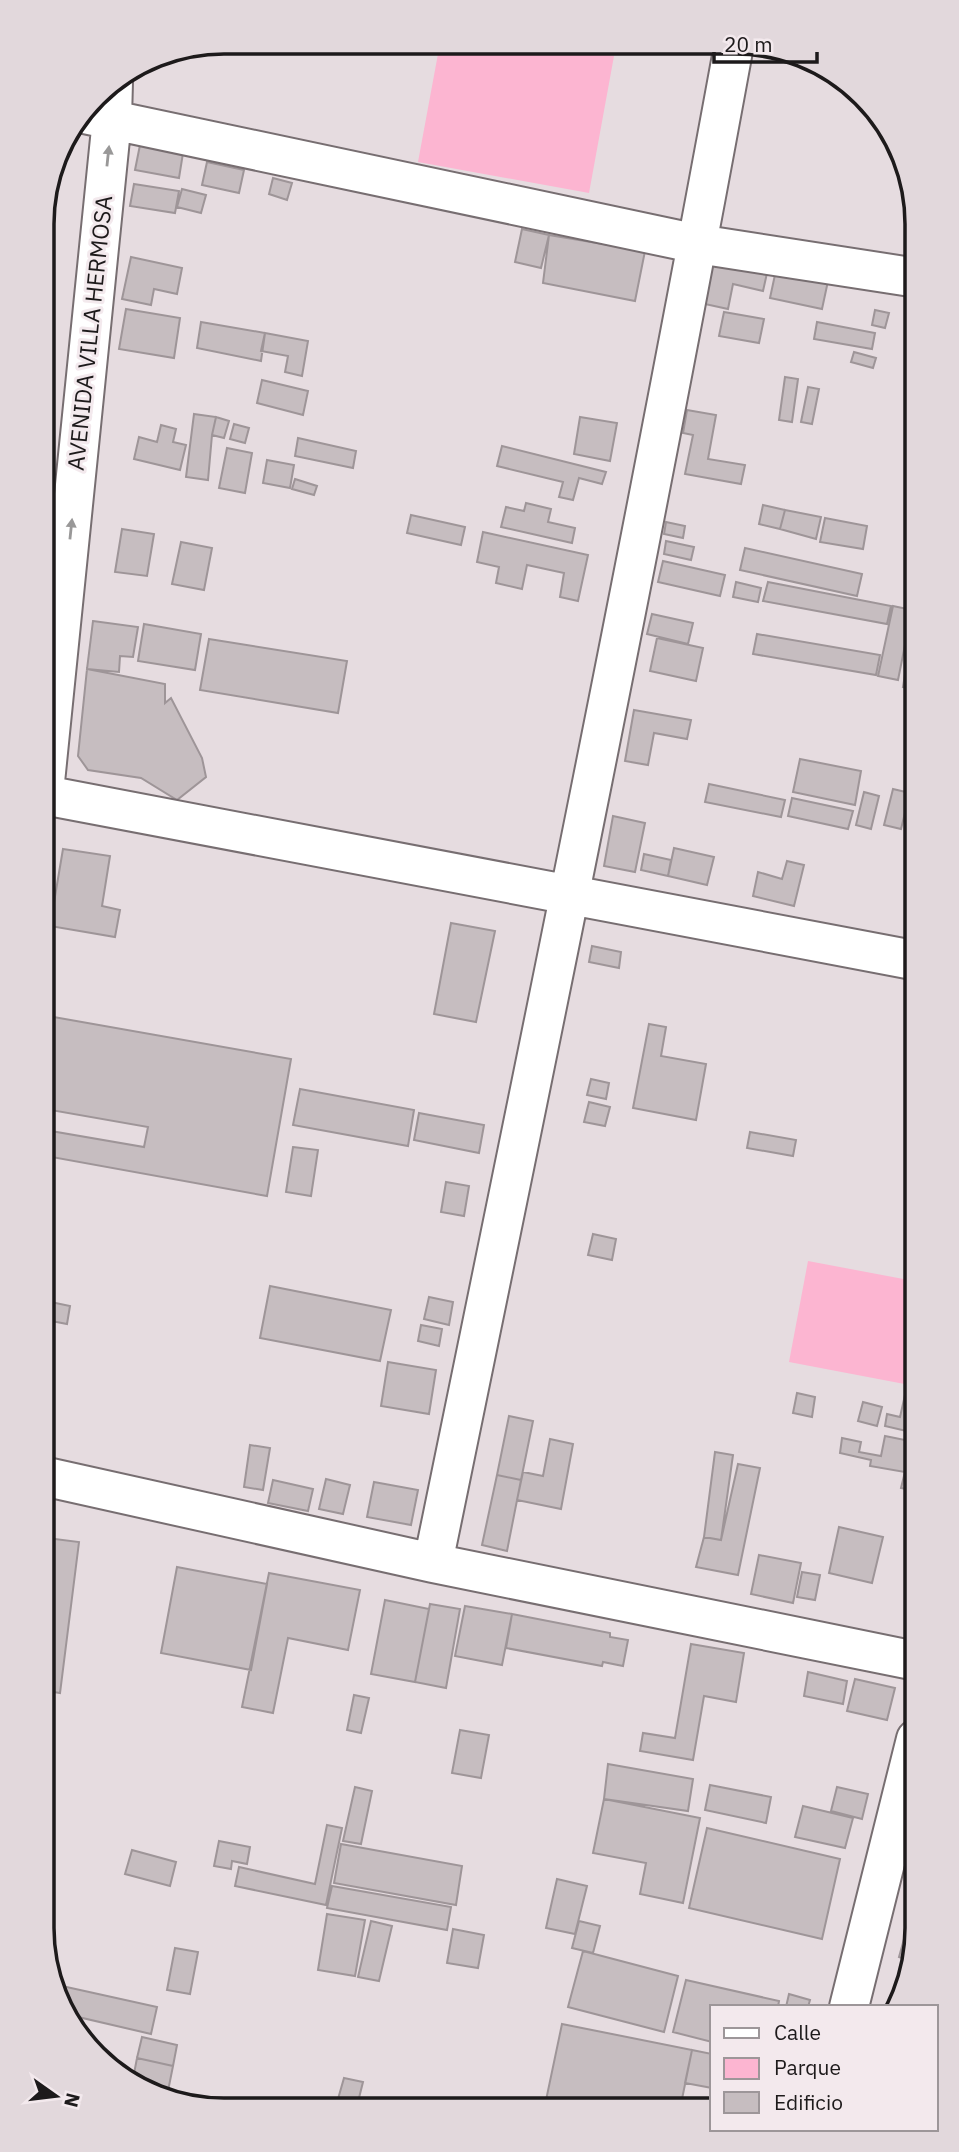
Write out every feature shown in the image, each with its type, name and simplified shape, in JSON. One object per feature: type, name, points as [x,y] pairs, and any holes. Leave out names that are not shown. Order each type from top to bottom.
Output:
[{"type":"street","points":[[433,1563],[570,896],[698,244],[732,54]]},
{"type":"street","points":[[103,105],[698,244],[905,276]]},
{"type":"street","name":"AVENIDA VILLA HERMOSA","points":[[55,668],[103,105]]},
{"type":"street","points":[[55,795],[905,958]]},
{"type":"street","points":[[54,1479],[433,1563],[904,1659]]},
{"type":"street","points":[[850,2005],[904,1787]]},
{"type":"green space","points":[[438,54],[614,56],[589,193],[418,162]]},
{"type":"green space","points":[[808,1261],[904,1279],[904,1384],[789,1362]]},
{"type":"building","points":[[140,145],[183,153],[179,178],[135,170]]},
{"type":"building","points":[[207,162],[244,170],[239,193],[202,185]]},
{"type":"building","points":[[273,178],[292,183],[287,200],[269,194]]},
{"type":"building","points":[[134,184],[179,191],[175,213],[130,206]]},
{"type":"building","points":[[182,189],[206,195],[201,213],[177,207]]},
{"type":"building","points":[[522,229],[549,235],[541,268],[515,262]]},
{"type":"building","points":[[549,235],[645,251],[635,301],[543,283]]},
{"type":"building","points":[[131,257],[182,268],[177,294],[154,289],[151,305],[122,299]]},
{"type":"building","points":[[713,263],[767,273],[763,291],[733,284],[728,309],[705,304]]},
{"type":"building","points":[[776,270],[828,281],[822,309],[770,298]]},
{"type":"building","points":[[126,309],[180,318],[174,358],[119,349]]},
{"type":"building","points":[[875,310],[889,313],[885,328],[872,325]]},
{"type":"building","points":[[724,312],[764,319],[759,343],[719,336]]},
{"type":"building","points":[[201,322],[265,333],[261,361],[197,348]]},
{"type":"building","points":[[817,322],[875,333],[872,349],[814,339]]},
{"type":"building","points":[[265,333],[308,341],[302,376],[285,372],[288,356],[261,351]]},
{"type":"building","points":[[854,352],[876,358],[873,368],[851,362]]},
{"type":"building","points":[[785,377],[798,379],[792,422],[779,420]]},
{"type":"building","points":[[262,380],[308,391],[303,415],[257,403]]},
{"type":"building","points":[[808,387],[819,389],[812,424],[801,422]]},
{"type":"building","points":[[687,410],[716,415],[708,459],[745,465],[741,484],[685,474],[693,435],[683,433]]},
{"type":"building","points":[[194,414],[216,417],[208,480],[186,477]]},
{"type":"building","points":[[216,417],[229,421],[224,438],[212,435]]},
{"type":"building","points":[[580,417],[617,423],[610,461],[574,454]]},
{"type":"building","points":[[234,424],[249,428],[245,443],[230,439]]},
{"type":"building","points":[[161,425],[176,429],[173,442],[186,445],[180,470],[134,459],[139,437],[157,442]]},
{"type":"building","points":[[298,438],[356,451],[353,468],[295,456]]},
{"type":"building","points":[[502,446],[606,472],[602,484],[579,478],[573,500],[559,497],[563,482],[497,466]]},
{"type":"building","points":[[227,448],[252,453],[245,493],[219,488]]},
{"type":"building","points":[[267,460],[294,465],[290,488],[263,483]]},
{"type":"building","points":[[295,479],[317,486],[314,495],[292,489]]},
{"type":"building","points":[[526,503],[551,509],[548,522],[575,528],[572,543],[501,527],[506,507],[524,511]]},
{"type":"building","points":[[763,505],[785,510],[780,529],[759,524]]},
{"type":"building","points":[[785,510],[821,517],[816,539],[780,529]]},
{"type":"building","points":[[411,515],[465,527],[461,545],[407,533]]},
{"type":"building","points":[[825,518],[867,526],[863,549],[820,542]]},
{"type":"building","points":[[666,522],[685,526],[683,538],[664,534]]},
{"type":"building","points":[[122,529],[154,534],[147,576],[115,572]]},
{"type":"building","points":[[483,532],[588,555],[578,601],[560,597],[564,573],[527,565],[522,589],[496,583],[499,567],[477,562]]},
{"type":"building","points":[[666,541],[694,547],[691,560],[664,554]]},
{"type":"building","points":[[181,542],[212,548],[204,590],[172,584]]},
{"type":"building","points":[[745,548],[862,574],[857,596],[740,570]]},
{"type":"building","points":[[663,561],[725,575],[720,596],[658,582]]},
{"type":"building","points":[[736,582],[761,588],[758,602],[733,597]]},
{"type":"building","points":[[768,582],[891,606],[887,624],[763,601]]},
{"type":"building","points":[[893,606],[905,608],[905,646],[898,680],[878,676]]},
{"type":"building","points":[[652,614],[693,623],[688,644],[647,634]]},
{"type":"building","points":[[93,621],[138,627],[133,657],[120,656],[119,672],[87,669]]},
{"type":"building","points":[[144,624],[201,634],[195,670],[138,661]]},
{"type":"building","points":[[757,634],[880,655],[876,675],[753,654]]},
{"type":"building","points":[[657,638],[703,648],[696,681],[650,671]]},
{"type":"building","points":[[209,639],[347,661],[338,713],[200,690]]},
{"type":"building","points":[[87,669],[165,684],[165,703],[171,698],[202,758],[206,777],[177,800],[141,778],[88,770],[78,756]]},
{"type":"building","points":[[634,710],[691,720],[687,739],[654,733],[648,765],[625,761]]},
{"type":"building","points":[[800,759],[861,771],[855,805],[793,792]]},
{"type":"building","points":[[709,784],[785,800],[781,817],[705,802]]},
{"type":"building","points":[[893,789],[905,792],[905,814],[901,829],[884,825]]},
{"type":"building","points":[[864,792],[879,796],[871,829],[856,825]]},
{"type":"building","points":[[792,798],[853,811],[848,829],[788,816]]},
{"type":"building","points":[[613,816],[645,823],[635,872],[604,866]]},
{"type":"building","points":[[674,848],[714,857],[707,885],[668,876]]},
{"type":"building","points":[[63,849],[110,856],[102,906],[120,910],[115,937],[55,927],[55,899]]},
{"type":"building","points":[[644,854],[671,860],[668,876],[641,870]]},
{"type":"building","points":[[787,861],[804,865],[794,906],[753,896],[758,872],[782,879]]},
{"type":"building","points":[[451,923],[495,931],[476,1022],[434,1014]]},
{"type":"building","points":[[592,946],[621,952],[619,968],[589,962]]},
{"type":"building","points":[[55,1017],[291,1059],[267,1196],[54,1158],[54,1132],[144,1147],[148,1127],[54,1111]]},
{"type":"building","points":[[649,1024],[666,1027],[661,1056],[706,1064],[696,1120],[633,1108]]},
{"type":"building","points":[[591,1079],[609,1083],[606,1099],[587,1095]]},
{"type":"building","points":[[300,1089],[414,1110],[408,1146],[293,1125]]},
{"type":"building","points":[[589,1102],[610,1107],[605,1126],[584,1122]]},
{"type":"building","points":[[419,1113],[484,1125],[479,1153],[414,1140]]},
{"type":"building","points":[[750,1132],[796,1140],[793,1156],[747,1148]]},
{"type":"building","points":[[293,1147],[318,1150],[311,1196],[286,1192]]},
{"type":"building","points":[[446,1182],[469,1186],[464,1216],[441,1212]]},
{"type":"building","points":[[593,1234],[616,1239],[612,1260],[588,1255]]},
{"type":"building","points":[[270,1286],[391,1310],[380,1361],[260,1338]]},
{"type":"building","points":[[429,1297],[453,1302],[449,1325],[424,1319]]},
{"type":"building","points":[[54,1303],[70,1306],[67,1324],[54,1322]]},
{"type":"building","points":[[421,1325],[442,1329],[439,1346],[418,1341]]},
{"type":"building","points":[[388,1362],[436,1370],[429,1414],[381,1406]]},
{"type":"building","points":[[797,1393],[815,1397],[812,1417],[793,1413]]},
{"type":"building","points":[[904,1398],[904,1431],[885,1426],[887,1414],[900,1417]]},
{"type":"building","points":[[863,1402],[882,1407],[877,1426],[858,1421]]},
{"type":"building","points":[[509,1416],[533,1421],[521,1480],[497,1475]]},
{"type":"building","points":[[885,1436],[904,1440],[904,1472],[870,1466],[871,1460],[840,1453],[842,1438],[861,1442],[859,1452],[881,1456]]},
{"type":"building","points":[[550,1439],[573,1444],[561,1509],[517,1500],[523,1472],[543,1476]]},
{"type":"building","points":[[250,1445],[270,1448],[263,1490],[244,1487]]},
{"type":"building","points":[[715,1452],[733,1455],[721,1540],[704,1537]]},
{"type":"building","points":[[738,1464],[760,1468],[738,1575],[696,1567],[704,1537],[721,1540]]},
{"type":"building","points":[[497,1475],[521,1480],[507,1551],[482,1545]]},
{"type":"building","points":[[326,1479],[350,1485],[343,1514],[319,1509]]},
{"type":"building","points":[[273,1480],[313,1489],[308,1511],[268,1503]]},
{"type":"building","points":[[374,1482],[418,1490],[411,1525],[367,1517]]},
{"type":"building","points":[[839,1527],[883,1537],[872,1583],[829,1573]]},
{"type":"building","points":[[54,1539],[79,1542],[60,1693],[54,1692]]},
{"type":"building","points":[[759,1555],[801,1563],[793,1603],[751,1594]]},
{"type":"building","points":[[177,1567],[267,1584],[251,1670],[161,1653]]},
{"type":"building","points":[[802,1572],[820,1575],[815,1600],[797,1597]]},
{"type":"building","points":[[269,1573],[360,1590],[348,1650],[288,1638],[273,1713],[242,1707]]},
{"type":"building","points":[[385,1600],[429,1609],[415,1682],[371,1674]]},
{"type":"building","points":[[430,1604],[460,1609],[446,1688],[415,1682]]},
{"type":"building","points":[[465,1606],[512,1614],[502,1665],[455,1656]]},
{"type":"building","points":[[512,1614],[610,1633],[610,1637],[628,1640],[623,1666],[603,1662],[602,1666],[506,1648]]},
{"type":"building","points":[[691,1644],[744,1653],[736,1702],[704,1696],[693,1760],[640,1751],[643,1733],[675,1738]]},
{"type":"building","points":[[808,1672],[847,1681],[843,1704],[804,1696]]},
{"type":"building","points":[[855,1679],[895,1688],[887,1720],[847,1711]]},
{"type":"building","points":[[354,1695],[369,1698],[361,1733],[347,1730]]},
{"type":"building","points":[[460,1730],[489,1735],[481,1778],[452,1773]]},
{"type":"building","points":[[608,1764],[693,1779],[688,1811],[604,1799]]},
{"type":"building","points":[[710,1785],[771,1797],[766,1823],[705,1810]]},
{"type":"building","points":[[355,1787],[372,1791],[361,1844],[343,1841]]},
{"type":"building","points":[[837,1787],[868,1794],[862,1819],[831,1811]]},
{"type":"building","points":[[604,1799],[700,1818],[683,1903],[640,1894],[646,1863],[593,1853]]},
{"type":"building","points":[[803,1806],[853,1818],[845,1848],[795,1837]]},
{"type":"building","points":[[327,1825],[342,1828],[326,1905],[235,1886],[239,1867],[315,1884]]},
{"type":"building","points":[[707,1828],[840,1859],[822,1939],[689,1908]]},
{"type":"building","points":[[219,1841],[250,1847],[247,1864],[232,1861],[231,1869],[214,1866]]},
{"type":"building","points":[[341,1844],[462,1866],[456,1905],[334,1883]]},
{"type":"building","points":[[132,1850],[176,1862],[170,1886],[125,1874]]},
{"type":"building","points":[[557,1879],[587,1886],[575,1934],[546,1928]]},
{"type":"building","points":[[332,1886],[451,1907],[447,1930],[327,1908]]},
{"type":"building","points":[[327,1914],[365,1920],[355,1976],[318,1970]]},
{"type":"building","points":[[371,1921],[392,1926],[379,1981],[358,1977]]},
{"type":"building","points":[[579,1921],[600,1926],[593,1953],[572,1948]]},
{"type":"building","points":[[453,1929],[484,1935],[478,1968],[447,1963]]},
{"type":"building","points":[[175,1948],[198,1952],[190,1994],[167,1990]]},
{"type":"building","points":[[583,1951],[678,1976],[664,2032],[568,2007]]},
{"type":"building","points":[[686,1980],[779,2001],[778,2005],[710,2005],[710,2041],[673,2032]]},
{"type":"building","points":[[65,1987],[157,2007],[151,2034],[80,2017]]},
{"type":"building","points":[[789,1994],[810,2000],[809,2005],[786,2005]]},
{"type":"building","points":[[562,2024],[692,2050],[682,2098],[546,2098]]},
{"type":"building","points":[[142,2037],[177,2045],[173,2066],[137,2058]]},
{"type":"building","points":[[692,2050],[710,2054],[710,2088],[685,2083]]},
{"type":"building","points":[[137,2058],[173,2066],[169,2088],[134,2072]]},
{"type":"building","points":[[344,2078],[363,2082],[359,2098],[338,2098]]}]
